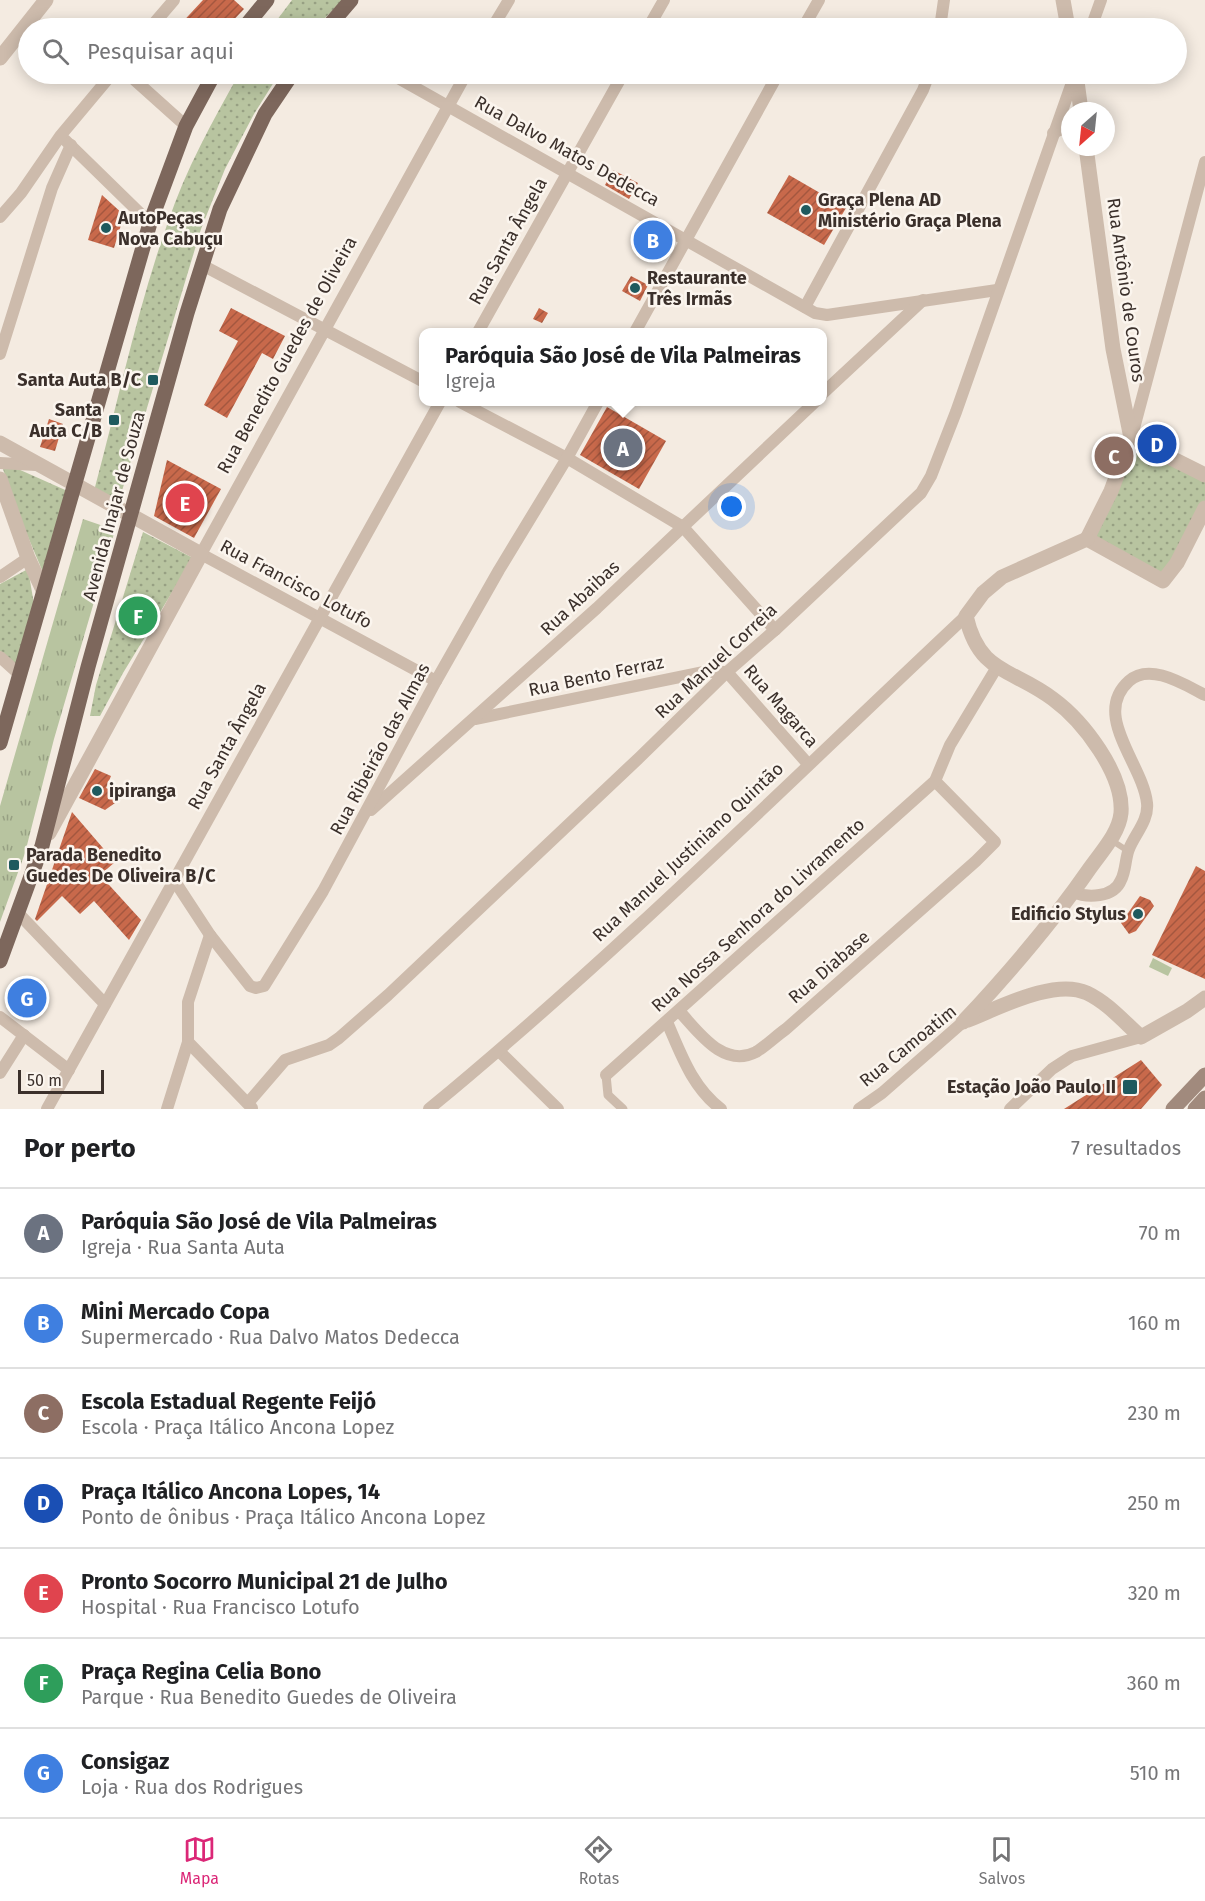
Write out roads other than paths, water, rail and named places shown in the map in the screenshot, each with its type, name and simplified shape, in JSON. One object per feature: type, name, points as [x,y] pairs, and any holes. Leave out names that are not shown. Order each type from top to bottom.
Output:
[{"type":"main road","points":[[336,18],[351,0]]},
{"type":"main road","points":[[251,18],[262,2]]},
{"type":"main road","points":[[0,743],[150,223],[186,126],[209,84]]},
{"type":"main road","name":"Avenida Inajar de Souza","points":[[0,961],[42,846],[131,517],[220,209],[242,158],[265,114],[285,84]]},
{"type":"main road","points":[[1173,1109],[1205,1075]]},
{"type":"main road","points":[[1195,1109],[1205,1098]]},
{"type":"street","points":[[32,18],[46,0]]},
{"type":"street","points":[[159,18],[174,0]]},
{"type":"street","points":[[498,18],[509,0]]},
{"type":"street","points":[[654,18],[664,0]]},
{"type":"street","points":[[809,18],[819,0]]},
{"type":"street","points":[[941,18],[944,0]]},
{"type":"street","points":[[1063,0],[1066,18]]},
{"type":"street","points":[[1095,18],[1101,0]]},
{"type":"street","points":[[0,58],[18,35]]},
{"type":"street","points":[[0,218],[21,193],[61,135],[104,84]]},
{"type":"street","points":[[139,84],[186,126]]},
{"type":"street","name":"Rua Dalvo Matos Dedecca","points":[[410,84],[686,237],[805,308],[827,315],[997,290]]},
{"type":"street","name":"Rua Benedito Guedes de Oliveira","points":[[42,846],[116,706],[460,84]]},
{"type":"street","name":"Rua Santa Ângela","points":[[481,328],[617,84]]},
{"type":"street","points":[[637,328],[772,84]]},
{"type":"street","points":[[805,308],[925,84]]},
{"type":"street","name":"Rua Manuel Correia","points":[[251,1106],[264,1081],[285,1060],[334,1042],[388,995],[727,672],[776,630],[926,485],[956,412],[1071,84]]},
{"type":"street","points":[[1077,84],[1080,102]]},
{"type":"street","points":[[1053,133],[1061,129]]},
{"type":"street","points":[[61,135],[150,223]]},
{"type":"street","points":[[0,354],[52,188],[70,145]]},
{"type":"street","name":"Rua Antônio de Couros","points":[[1087,156],[1113,349],[1131,438]]},
{"type":"street","points":[[963,1022],[1015,966],[1064,906],[1110,839],[1121,815],[1121,800],[1098,748],[1076,719],[1053,699],[997,667],[977,650],[970,637],[966,616],[983,593],[1002,577],[1086,539],[1111,490],[1131,438],[1205,162]]},
{"type":"street","points":[[202,265],[419,380]]},
{"type":"street","points":[[827,389],[923,300]]},
{"type":"street","name":"Rua Santa Ângela","points":[[47,1109],[438,406]]},
{"type":"street","points":[[468,406],[567,458],[683,527],[776,630]]},
{"type":"street","name":"Rua Ribeirão das Almas","points":[[174,880],[210,935],[250,986],[256,988],[264,986],[323,891],[436,681],[596,406]]},
{"type":"street","name":"Rua Abaibas","points":[[365,815],[474,720],[811,406]]},
{"type":"street","points":[[1131,438],[1205,475]]},
{"type":"street","name":"Rua Francisco Lotufo","points":[[0,443],[131,517],[436,681]]},
{"type":"street","points":[[0,463],[43,467]]},
{"type":"street","points":[[0,479],[28,558],[43,590]]},
{"type":"street","points":[[1086,539],[1163,581],[1178,563],[1205,508]]},
{"type":"street","points":[[0,577],[28,558]]},
{"type":"street","name":"Rua Manuel Justiniano Quintão","points":[[429,1109],[499,1051],[699,868],[966,616]]},
{"type":"street","points":[[0,657],[19,674]]},
{"type":"street","points":[[934,781],[950,745],[997,667]]},
{"type":"street","name":"Rua Bento Ferraz","points":[[474,720],[704,672],[727,672]]},
{"type":"street","name":"Rua Magarca","points":[[727,672],[808,764]]},
{"type":"street","points":[[1073,892],[1083,897],[1094,897],[1116,888],[1121,881],[1128,851],[1146,817],[1147,804],[1142,782],[1115,719],[1118,695],[1134,677],[1146,674],[1162,675],[1205,695]]},
{"type":"street","name":"Rua Diabase","points":[[679,1011],[715,1048],[728,1055],[740,1056],[755,1052],[786,1029],[995,842],[934,781]]},
{"type":"street","name":"Rua Nossa Senhora do Livramento","points":[[606,1075],[934,781]]},
{"type":"street","points":[[18,913],[105,1004]]},
{"type":"street","points":[[167,1109],[188,1042],[188,1002],[210,935]]},
{"type":"street","name":"Rua Camoatim","points":[[859,1109],[882,1093],[963,1022],[1039,994],[1072,989],[1102,1002],[1141,1037]]},
{"type":"street","points":[[1010,1109],[1052,1069],[1072,1056],[1141,1037],[1205,998]]},
{"type":"street","points":[[1187,1011],[1205,1013]]},
{"type":"street","points":[[0,1017],[69,1070]]},
{"type":"street","points":[[667,1022],[687,1068],[707,1098],[721,1109]]},
{"type":"street","points":[[0,1073],[24,1035]]},
{"type":"street","points":[[188,1042],[251,1106]]},
{"type":"street","points":[[499,1051],[558,1109]]},
{"type":"street","points":[[606,1075],[608,1095],[623,1109]]},
{"type":"lane","points":[[1110,839],[1128,851]]},
{"type":"place","name":"Graça Plena AD Ministério Graça Plena","points":[[806,210]]},
{"type":"place","name":"AutoPeças Nova Cabuçu","points":[[106,228]]},
{"type":"place","name":"Mini Mercado Copa","points":[[653,240]]},
{"type":"place","name":"Restaurante Três Irmãs","points":[[635,288]]},
{"type":"place","name":"Santa Auta B/C","points":[[153,380]]},
{"type":"place","name":"Santa Auta C/B","points":[[114,420]]},
{"type":"place","name":"Praça Itálico Ancona Lopes, 14","points":[[1157,444]]},
{"type":"place","name":"Paróquia São José de Vila Palmeiras","points":[[623,448]]},
{"type":"place","name":"Escola Estadual Regente Feijó","points":[[1114,456]]},
{"type":"place","name":"Pronto Socorro Municipal 21 de Julho","points":[[185,503]]},
{"type":"place","name":"Praça Regina Celia Bono","points":[[138,616]]},
{"type":"place","name":"ipiranga","points":[[97,791]]},
{"type":"place","name":"Parada Benedito Guedes De Oliveira B/C","points":[[14,865]]},
{"type":"place","name":"Edificio Stylus","points":[[1138,914]]},
{"type":"place","name":"Consigaz","points":[[27,998]]},
{"type":"place","name":"Estação João Paulo II","points":[[1130,1087]]}]
